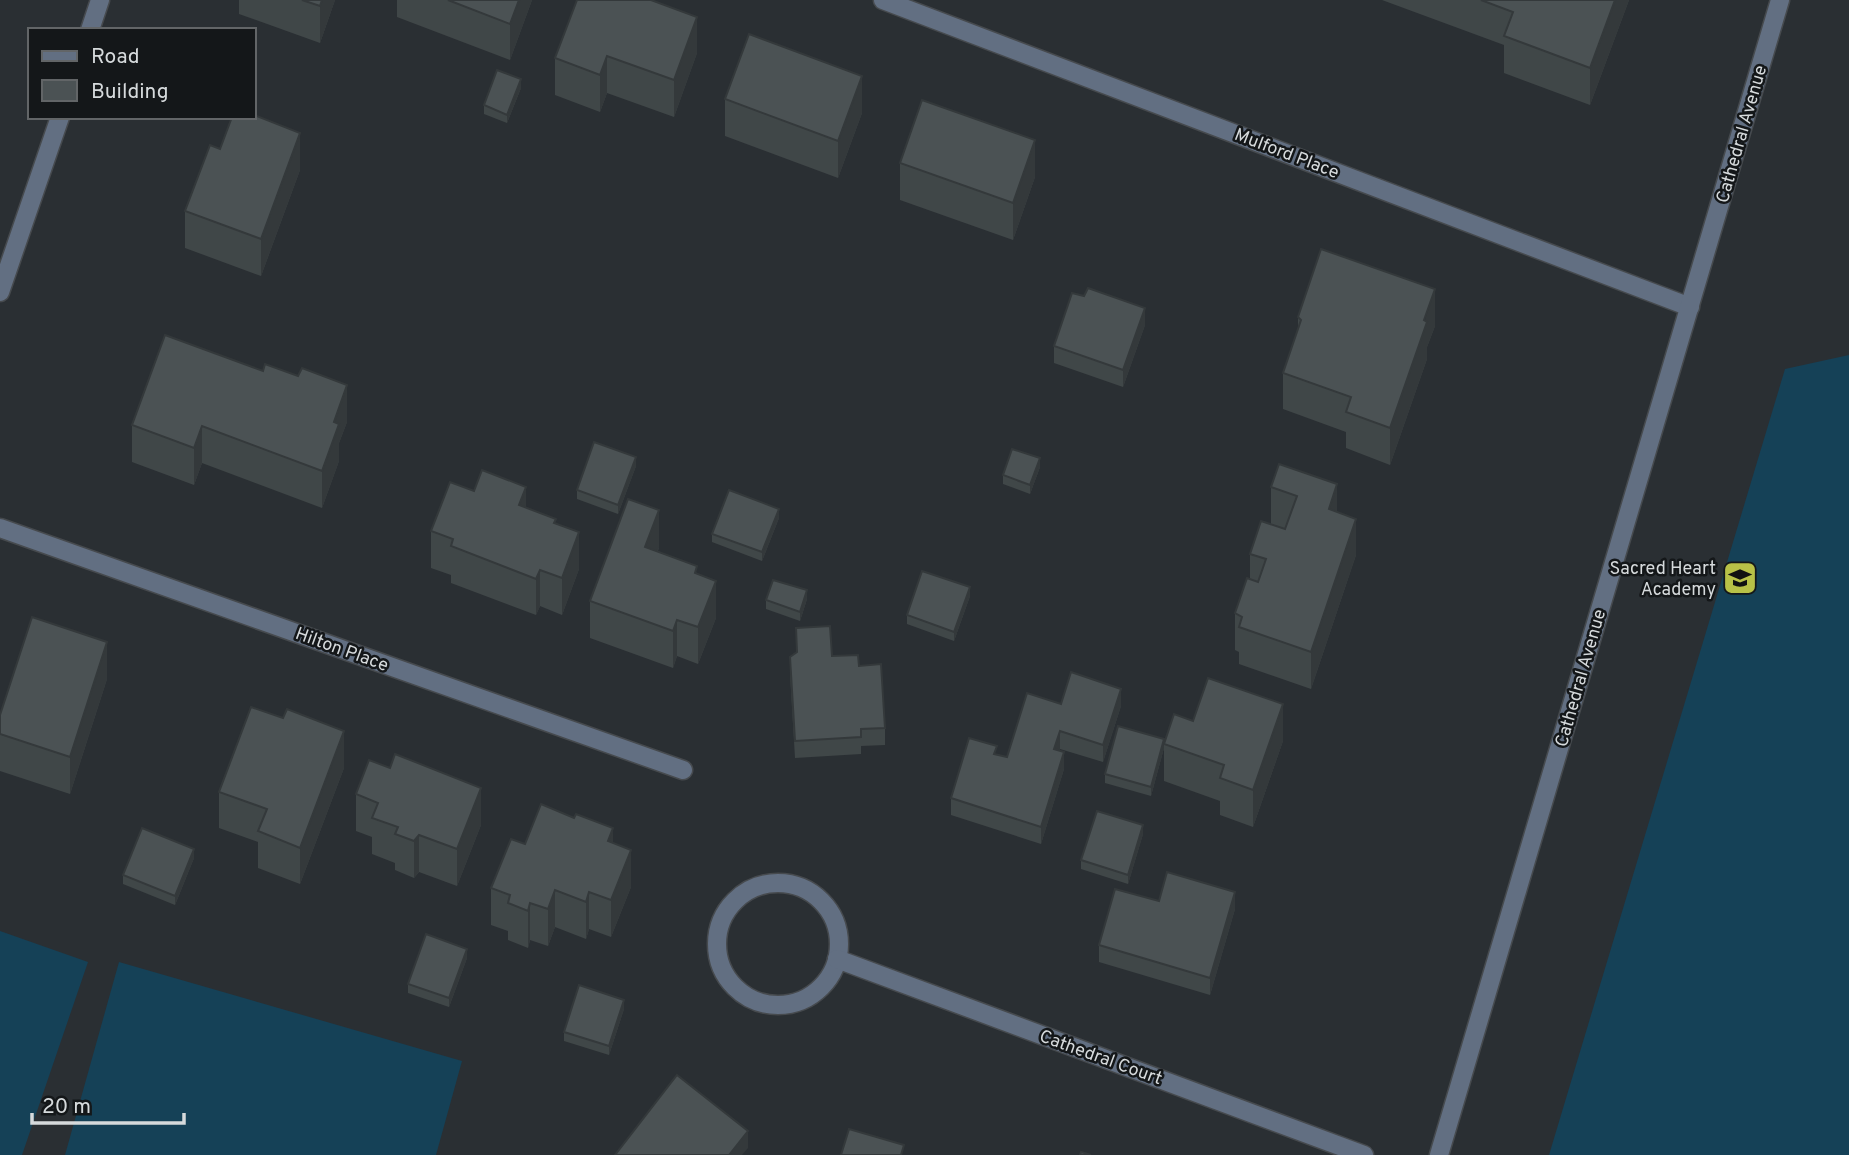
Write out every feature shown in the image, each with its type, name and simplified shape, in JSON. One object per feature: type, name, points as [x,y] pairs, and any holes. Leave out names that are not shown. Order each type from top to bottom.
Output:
[{"type":"street","points":[[91,28],[100,0]]},
{"type":"street","name":"Mulford Place","points":[[883,0],[1690,307]]},
{"type":"street","name":"Cathedral Avenue","points":[[1439,1155],[1780,0]]},
{"type":"street","points":[[0,292],[59,119]]},
{"type":"street","name":"Hilton Place","points":[[0,528],[683,770]]},
{"type":"street","points":[[783,883],[803,889],[821,901],[833,918],[839,938],[837,960],[830,977],[817,992],[800,1001],[781,1005],[762,1003],[744,995],[730,982],[720,966],[716,947],[718,928],[727,908],[743,894],[761,885],[783,883]]},
{"type":"street","name":"Cathedral Court","points":[[837,960],[1364,1155]]},
{"type":"shaded area","points":[[1849,355],[1849,1155],[1549,1155],[1785,369]]},
{"type":"shaded area","points":[[0,931],[88,962],[22,1155],[0,1155]]},
{"type":"shaded area","points":[[119,962],[462,1061],[436,1155],[65,1155]]},
{"type":"building","points":[[302,0],[322,0],[320,6]]},
{"type":"building","points":[[448,0],[519,0],[510,24]]},
{"type":"building","points":[[577,0],[651,0],[697,17],[674,80],[607,56],[600,75],[555,58]]},
{"type":"building","points":[[1481,0],[1615,0],[1590,68],[1504,36],[1513,12]]},
{"type":"building","points":[[749,34],[862,76],[838,141],[725,99]]},
{"type":"building","points":[[497,70],[521,79],[507,115],[484,105]]},
{"type":"building","points":[[922,100],[1035,140],[1013,203],[900,163]]},
{"type":"building","points":[[256,116],[300,133],[261,239],[185,211],[210,145],[220,149],[231,119],[256,119]]},
{"type":"building","points":[[1321,249],[1435,289],[1424,320],[1427,322],[1390,428],[1346,412],[1351,397],[1283,373]]},
{"type":"building","points":[[1088,288],[1145,308],[1123,370],[1054,346],[1072,293],[1084,296]]},
{"type":"building","points":[[165,335],[263,371],[265,364],[298,376],[302,368],[347,385],[334,422],[339,424],[322,471],[202,426],[194,448],[132,425]]},
{"type":"building","points":[[594,442],[636,457],[618,505],[577,490]]},
{"type":"building","points":[[1012,449],[1040,458],[1030,485],[1003,475]]},
{"type":"building","points":[[1279,464],[1337,484],[1329,509],[1356,519],[1311,652],[1239,627],[1242,617],[1235,613],[1247,578],[1258,582],[1266,559],[1250,554],[1261,521],[1285,529],[1297,496],[1271,487]]},
{"type":"building","points":[[482,470],[526,487],[519,505],[556,519],[554,523],[579,532],[562,578],[540,570],[536,579],[451,546],[453,539],[431,531],[450,482],[474,491]]},
{"type":"building","points":[[729,490],[779,509],[762,552],[712,534]]},
{"type":"building","points":[[628,499],[659,510],[645,547],[697,566],[695,573],[716,581],[698,627],[677,620],[673,631],[590,601]]},
{"type":"building","points":[[922,571],[970,587],[954,632],[907,615]]},
{"type":"building","points":[[773,580],[807,590],[800,612],[766,600]]},
{"type":"building","points":[[32,617],[107,642],[70,757],[0,734],[0,715]]},
{"type":"building","points":[[830,626],[832,656],[858,655],[859,666],[881,664],[885,728],[861,729],[861,737],[795,741],[790,657],[797,652],[796,628]]},
{"type":"building","points":[[1071,672],[1121,689],[1103,745],[1060,731],[1054,749],[1064,752],[1041,827],[951,798],[969,738],[997,746],[994,754],[1007,757],[1027,693],[1061,704]]},
{"type":"building","points":[[1208,678],[1283,704],[1253,790],[1220,778],[1224,765],[1164,744],[1174,714],[1193,721]]},
{"type":"building","points":[[251,707],[283,718],[287,709],[344,731],[300,848],[258,831],[267,809],[219,792]]},
{"type":"building","points":[[1118,726],[1164,739],[1151,787],[1105,774]]},
{"type":"building","points":[[395,754],[481,788],[457,849],[419,835],[414,841],[395,834],[398,827],[372,818],[378,803],[356,794],[369,760],[390,768]]},
{"type":"building","points":[[541,804],[574,818],[576,814],[613,828],[608,841],[631,850],[611,900],[589,892],[586,902],[555,890],[548,909],[530,903],[528,911],[508,903],[510,895],[491,888],[511,839],[525,844]]},
{"type":"building","points":[[1097,811],[1143,825],[1128,875],[1081,860]]},
{"type":"building","points":[[142,828],[194,849],[175,896],[123,875]]},
{"type":"building","points":[[1167,872],[1235,892],[1210,978],[1099,945],[1115,889],[1159,901]]},
{"type":"building","points":[[426,934],[467,949],[449,998],[408,984]]},
{"type":"building","points":[[579,985],[624,1000],[609,1046],[564,1032]]},
{"type":"building","points":[[677,1075],[748,1131],[729,1155],[615,1155]]},
{"type":"building","points":[[849,1129],[904,1145],[901,1155],[841,1155]]},
{"type":"place","name":"Sacred Heart Academy","points":[[1740,578]]}]
